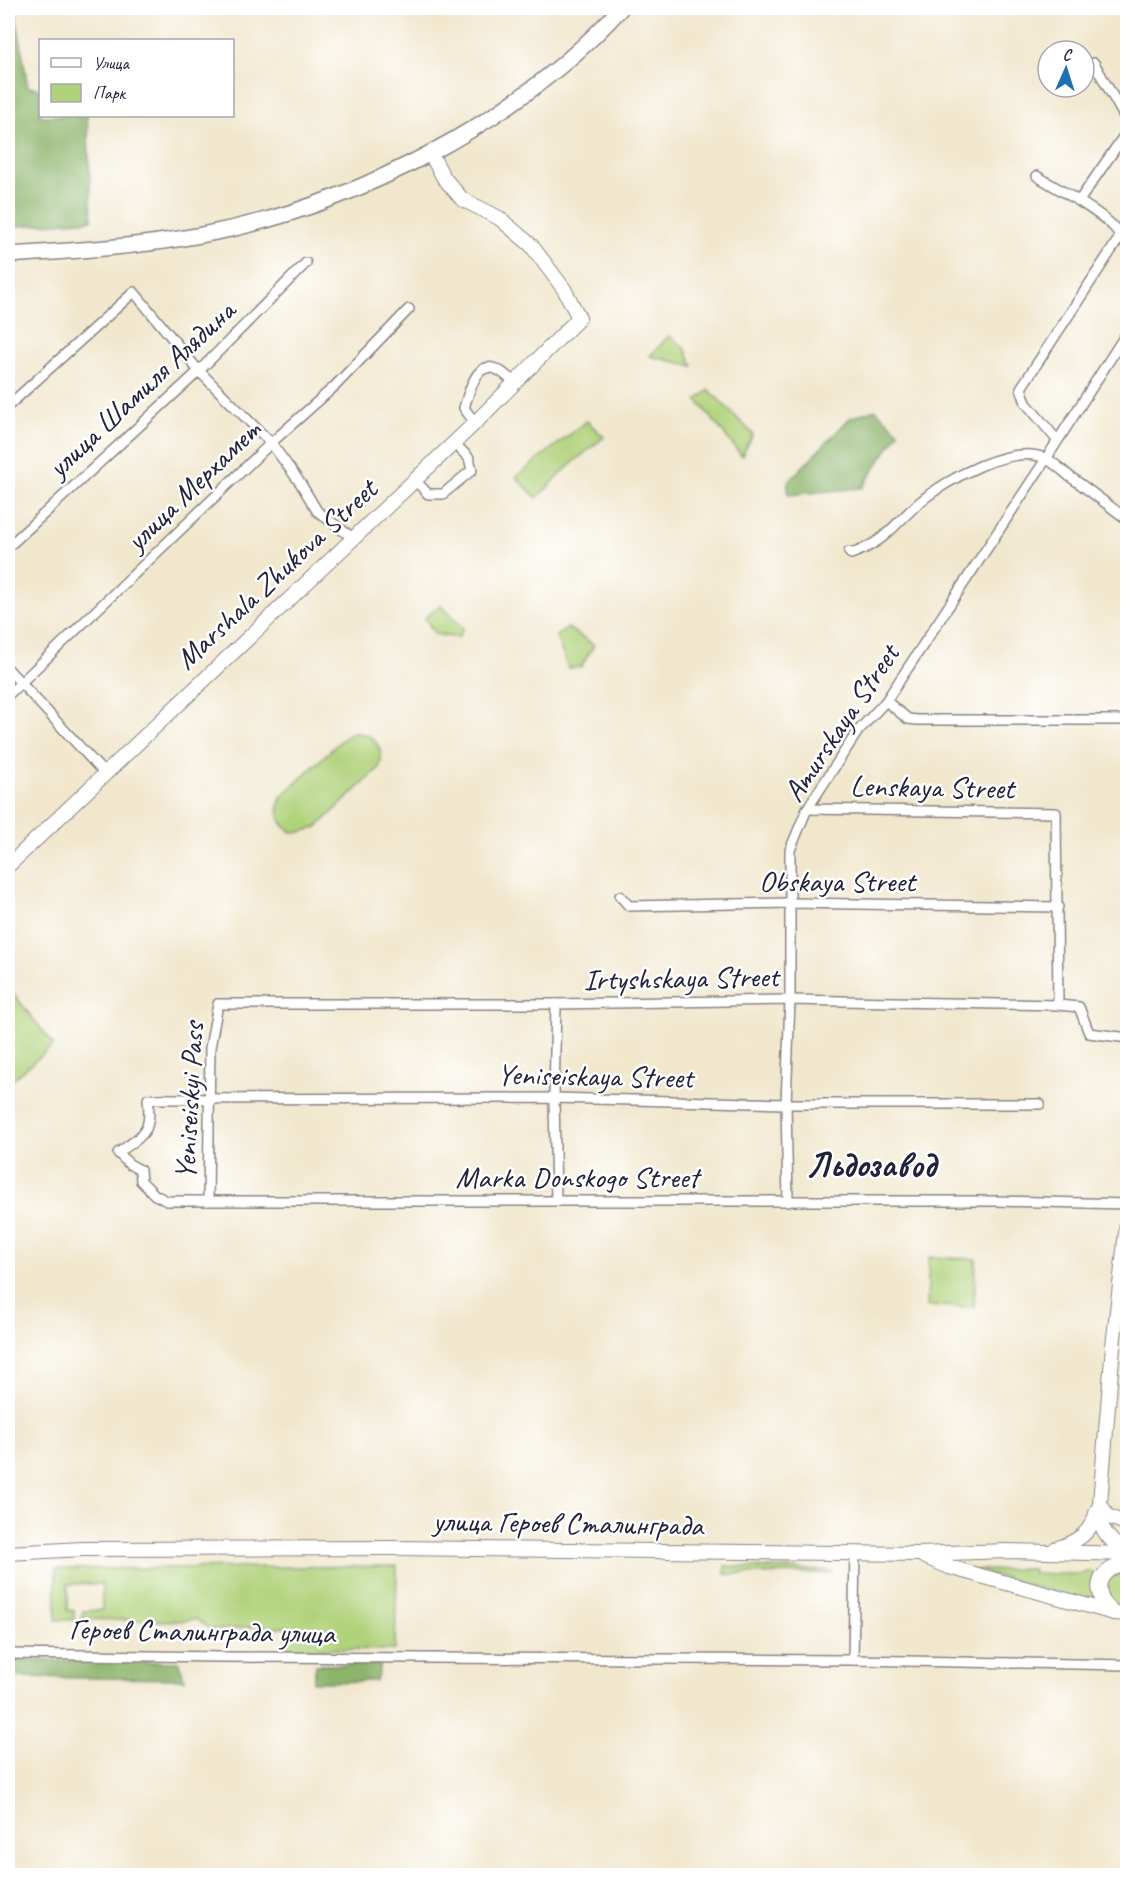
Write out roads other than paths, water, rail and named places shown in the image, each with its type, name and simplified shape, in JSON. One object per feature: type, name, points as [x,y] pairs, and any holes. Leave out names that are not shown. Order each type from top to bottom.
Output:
[{"type":"main road","points":[[8,255],[136,245],[201,236],[256,224],[308,207],[430,153],[508,106],[583,46],[621,8]]},
{"type":"main road","name":"Marshala Zhukova Street","points":[[8,866],[475,423],[579,318],[564,289],[531,245],[499,218],[462,198],[444,178],[430,153]]},
{"type":"main road","points":[[1128,1215],[1099,1502],[1102,1529],[1111,1541],[1128,1553]]},
{"type":"main road","points":[[1099,1502],[1107,1516],[1128,1524]]},
{"type":"main road","points":[[1041,1552],[1071,1544],[1081,1538],[1091,1528],[1099,1502]]},
{"type":"main road","name":"улица Героев Сталинграда","points":[[8,1553],[94,1549],[386,1548],[918,1554],[1128,1553]]},
{"type":"main road","points":[[918,1554],[949,1567],[1121,1614]]},
{"type":"main road","points":[[1121,1614],[1103,1601],[1100,1584],[1103,1576],[1110,1569],[1118,1565],[1128,1565]]},
{"type":"street","points":[[1096,67],[1128,123]]},
{"type":"street","points":[[1079,201],[1128,130]]},
{"type":"street","points":[[1036,177],[1079,201],[1115,227],[1119,234],[1119,241],[1021,388],[1026,403],[1057,440]]},
{"type":"street","name":"улица Шамиля Алядина","points":[[8,547],[199,370],[306,263]]},
{"type":"street","points":[[8,406],[134,292],[199,370],[271,443],[301,484],[317,511],[354,539]]},
{"type":"street","name":"улица Мерхамет","points":[[8,695],[271,443],[335,386],[409,309]]},
{"type":"street","name":"Amurskaya Street","points":[[788,1202],[786,1104],[790,1000],[790,850],[807,809],[858,730],[886,701],[1128,331]]},
{"type":"street","points":[[475,423],[464,408],[469,390],[482,369],[493,367],[500,370],[515,384]]},
{"type":"street","points":[[415,480],[428,494],[443,494],[472,470],[469,458],[454,443]]},
{"type":"street","points":[[849,552],[851,554],[869,548],[880,541],[921,501],[966,472],[1008,458],[1025,455],[1046,459],[1128,520]]},
{"type":"street","points":[[8,669],[104,773]]},
{"type":"street","points":[[886,701],[908,719],[917,720],[1128,720]]},
{"type":"street","name":"Lenskaya Street","points":[[807,809],[1056,813],[1058,907]]},
{"type":"street","name":"Obskaya Street","points":[[620,896],[629,906],[789,903],[1058,907]]},
{"type":"street","points":[[1058,907],[1058,1005]]},
{"type":"street","name":"Irtyshskaya Street","points":[[218,1004],[556,1004],[790,1000],[1058,1005],[1079,1007],[1089,1033],[1128,1038]]},
{"type":"street","name":"Yeniseiskyi Pass","points":[[208,1201],[210,1048],[218,1004]]},
{"type":"street","points":[[556,1004],[554,1098],[556,1200]]},
{"type":"street","name":"Yeniseiskaya Street","points":[[148,1099],[554,1098],[786,1104],[1040,1104]]},
{"type":"street","name":"Marka Donskogo Street","points":[[148,1099],[150,1118],[148,1129],[118,1153],[129,1164],[140,1170],[141,1181],[167,1201],[995,1201],[1128,1204]]},
{"type":"street","points":[[855,1552],[853,1660],[1128,1665]]},
{"type":"street","name":"Героев Сталинграда улица","points":[[8,1654],[853,1660]]},
{"type":"district","name":"Льдозавод","points":[[871,1164]]}]
